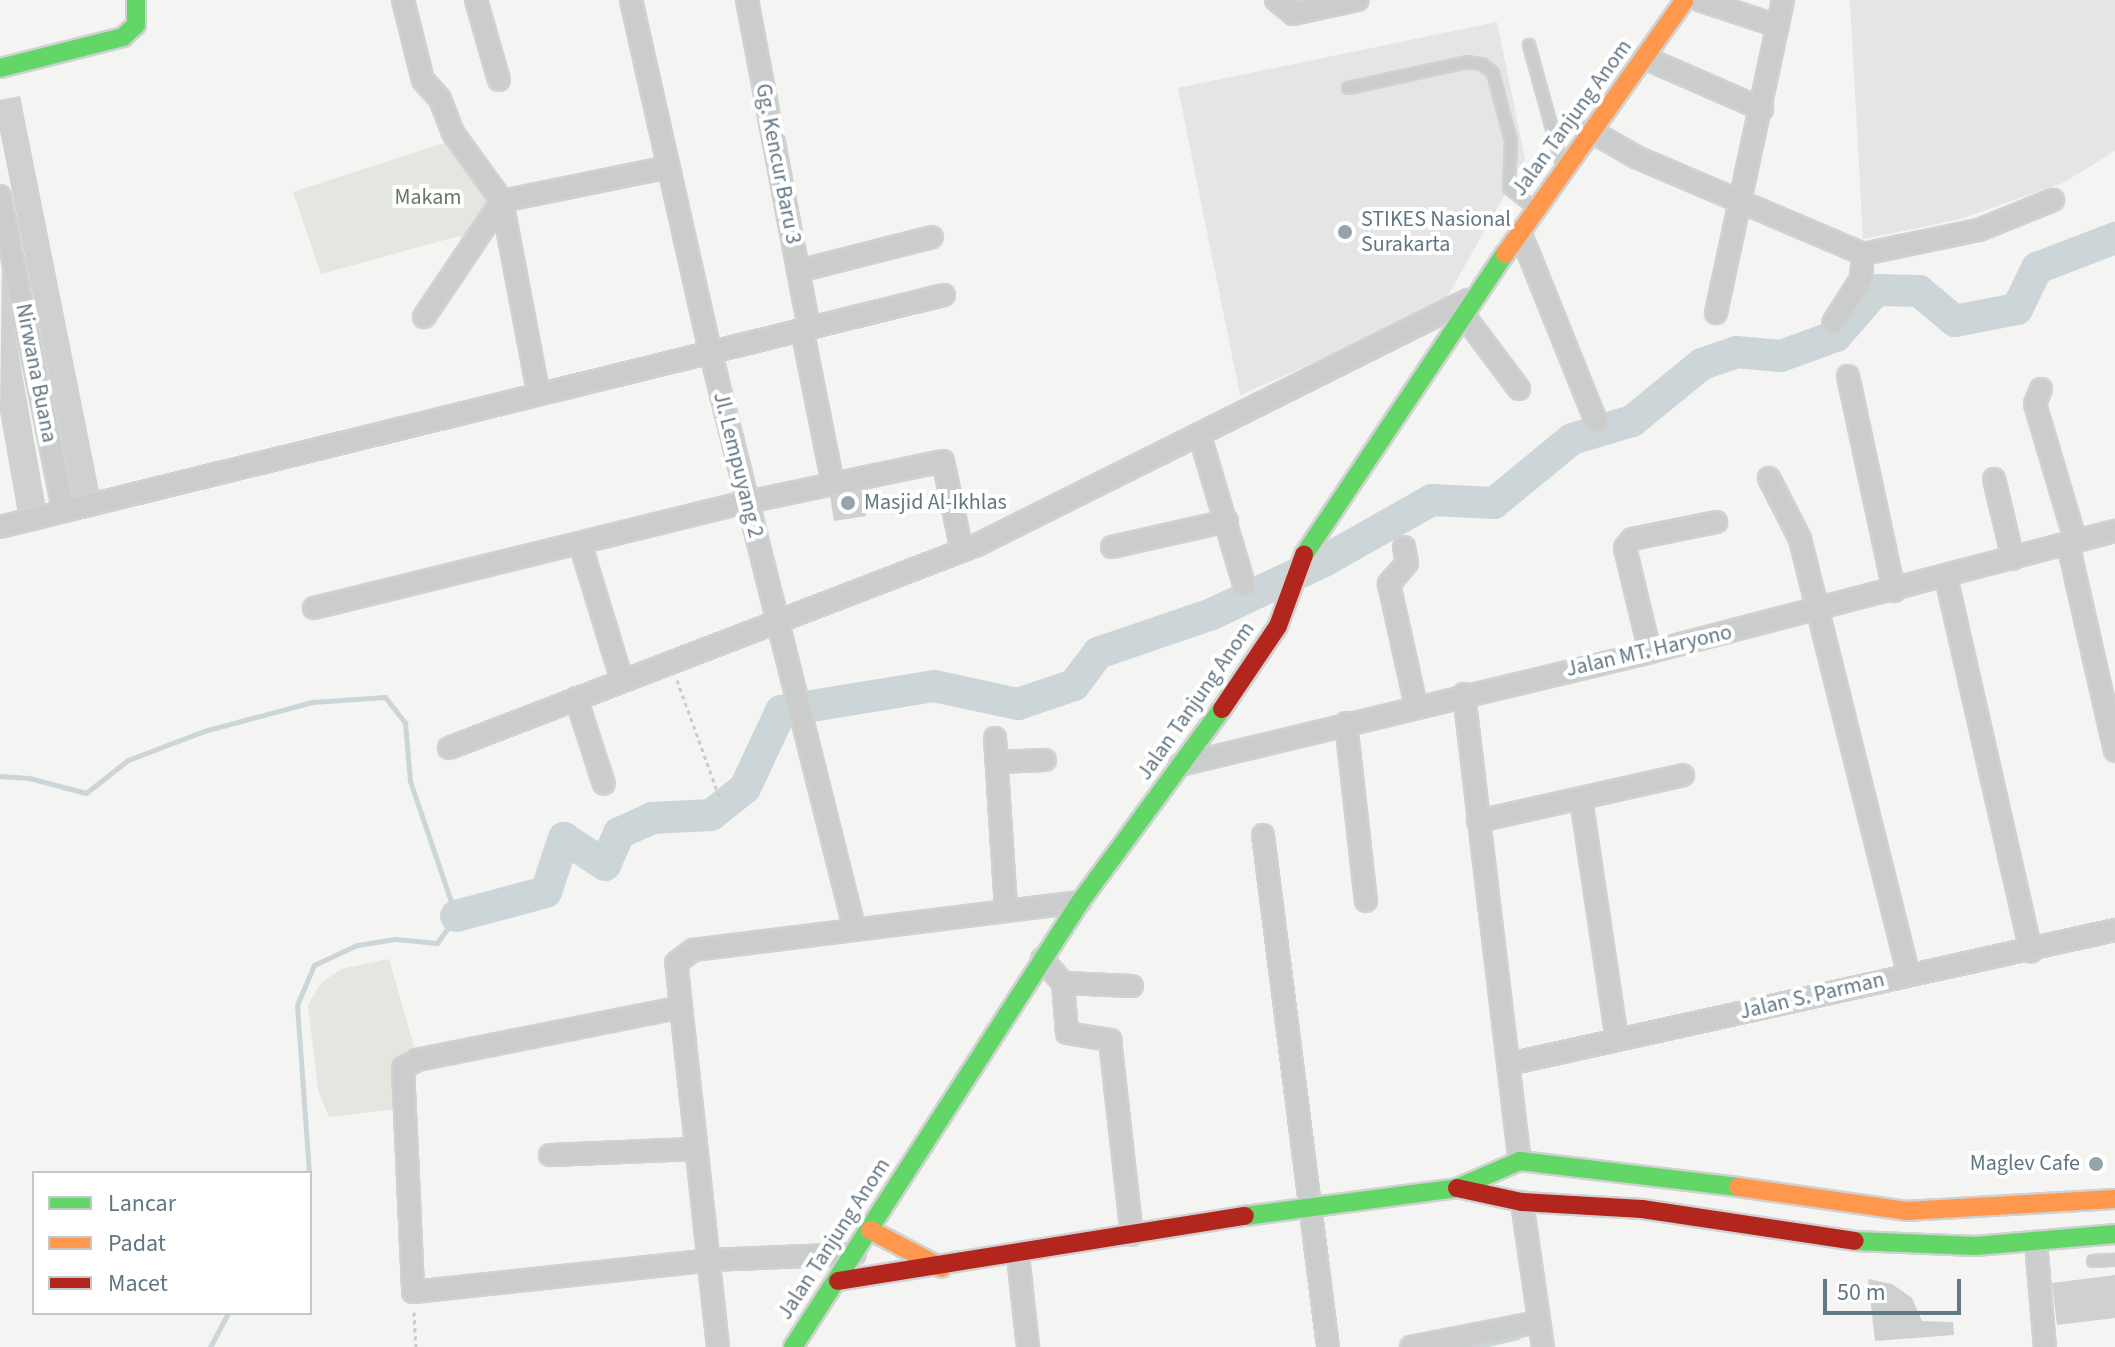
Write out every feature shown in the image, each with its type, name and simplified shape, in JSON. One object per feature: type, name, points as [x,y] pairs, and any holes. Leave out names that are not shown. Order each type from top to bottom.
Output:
[{"type":"street","points":[[0,68],[123,37],[136,25],[136,0]]},
{"type":"street","points":[[403,0],[423,80],[440,99],[453,133],[502,201],[538,391]]},
{"type":"street","points":[[476,0],[499,80]]},
{"type":"street","name":"Jl. Lempuyang 2","points":[[631,0],[711,354],[854,927]]},
{"type":"street","name":"Gg. Kencur Baru 3","points":[[747,0],[798,271],[833,484]]},
{"type":"street","points":[[1276,0],[1293,14],[1350,1]]},
{"type":"street","name":"Jalan Tanjung Anom","points":[[793,1347],[1080,902],[1260,658],[1304,555],[1467,305],[1685,0]]},
{"type":"street","points":[[1699,0],[1778,26]]},
{"type":"street","points":[[1716,313],[1783,0]]},
{"type":"street","points":[[1645,58],[1762,109]]},
{"type":"street","points":[[1591,131],[1636,157],[1863,254],[1979,230],[2053,200]]},
{"type":"street","points":[[424,317],[502,201],[669,167]]},
{"type":"street","name":"Nirwana Buana","points":[[0,196],[62,503]]},
{"type":"street","points":[[1520,232],[1596,421]]},
{"type":"street","points":[[798,271],[932,237]]},
{"type":"street","points":[[1833,323],[1861,279],[1863,254]]},
{"type":"street","points":[[0,527],[316,453],[538,391],[711,354],[944,295]]},
{"type":"street","points":[[449,748],[962,551],[1467,305],[1519,389]]},
{"type":"street","points":[[1848,376],[1894,591]]},
{"type":"street","points":[[2041,389],[2035,404],[2072,543],[2115,751]]},
{"type":"street","points":[[1200,436],[1244,585]]},
{"type":"street","points":[[314,608],[747,502],[943,461],[962,551]]},
{"type":"street","points":[[1769,478],[1794,523],[1909,975]]},
{"type":"street","points":[[1994,479],[2013,559]]},
{"type":"street","points":[[1112,547],[1227,521]]},
{"type":"street","points":[[1650,652],[1625,548],[1632,539],[1716,522]]},
{"type":"street","name":"Jalan MT. Haryono","points":[[1180,765],[1894,591],[2115,531]]},
{"type":"street","points":[[580,543],[622,680]]},
{"type":"street","points":[[1404,547],[1407,563],[1390,590],[1416,706]]},
{"type":"street","points":[[1946,577],[2031,951]]},
{"type":"street","points":[[1464,694],[1509,1064],[1522,1202],[1543,1347]]},
{"type":"street","points":[[576,698],[604,784]]},
{"type":"street","points":[[1346,723],[1366,901]]},
{"type":"street","points":[[995,738],[1006,907]]},
{"type":"street","points":[[997,762],[1045,760]]},
{"type":"street","points":[[1478,821],[1683,775]]},
{"type":"street","points":[[1581,799],[1617,1039]]},
{"type":"street","points":[[1263,835],[1328,1347]]},
{"type":"street","points":[[718,1347],[673,969],[693,950],[1006,907],[1080,902]]},
{"type":"street","name":"Jalan S. Parman","points":[[1509,1064],[2115,930]]},
{"type":"street","points":[[1042,959],[1063,983],[1067,1033],[1110,1040],[1132,1235]]},
{"type":"street","points":[[1063,983],[1132,986]]},
{"type":"street","points":[[677,1008],[417,1060],[403,1068],[413,1292],[710,1260],[855,1254]]},
{"type":"street","points":[[550,1155],[695,1149]]},
{"type":"street","points":[[838,1281],[1018,1256],[1308,1205],[1457,1188],[1520,1161],[1572,1164],[1878,1209],[1973,1211],[2115,1199]]},
{"type":"street","points":[[1457,1188],[1522,1202],[1642,1209],[1864,1242],[1975,1246],[2115,1234]]},
{"type":"street","points":[[1973,1211],[1975,1246]]},
{"type":"street","points":[[870,1230],[942,1268]]},
{"type":"street","points":[[2036,1243],[2045,1347]]},
{"type":"street","points":[[1018,1256],[1028,1347]]},
{"type":"street","points":[[1411,1347],[1538,1322]]},
{"type":"lane","points":[[1529,45],[1564,171]]},
{"type":"lane","points":[[1348,88],[1467,62],[1482,64],[1493,73],[1511,141],[1509,188],[1536,209]]},
{"type":"lane","points":[[2093,1261],[2115,1260]]},
{"type":"path","points":[[671,662],[720,799]]},
{"type":"path","points":[[413,1292],[416,1347]]},
{"type":"shaded area","points":[[1850,0],[2115,0],[2115,151],[2063,183],[1957,220],[1863,239]]},
{"type":"shaded area","name":"STIKES Nasional Surakarta","points":[[1497,22],[1525,159],[1442,306],[1240,395],[1178,88]]},
{"type":"green space","name":"Makam","points":[[450,141],[494,201],[465,240],[459,236],[321,274],[293,192]]},
{"type":"green space","points":[[389,959],[417,1057],[397,1109],[329,1117],[318,1090],[308,1005],[321,983],[341,969]]},
{"type":"building","points":[[20,96],[100,496],[74,501],[0,131],[0,100]]},
{"type":"building","points":[[2,259],[46,509],[18,514],[0,412]]},
{"type":"building","name":"Masjid Al-Ikhlas","points":[[861,484],[866,516],[834,521],[829,490]]},
{"type":"building","points":[[2115,1275],[2115,1318],[2057,1325],[2052,1283]]},
{"type":"building","points":[[1868,1279],[1892,1284],[1912,1298],[1922,1321],[1953,1322],[1954,1335],[1875,1341]]},
{"type":"waterway","points":[[456,916],[546,892],[564,838],[605,865],[619,833],[652,818],[711,815],[745,788],[781,711],[934,686],[1018,704],[1074,685],[1098,653],[1212,614],[1324,561],[1432,500],[1494,503],[1572,439],[1632,421],[1702,364],[1736,352],[1781,356],[1836,336],[1876,290],[1919,291],[1955,321],[2017,309],[2037,268],[2115,238]]},
{"type":"waterway","points":[[0,776],[29,778],[86,793],[128,760],[204,731],[312,702],[385,697],[405,723],[410,781],[456,916],[437,943],[395,939],[357,945],[314,965],[297,1005],[309,1171]]},
{"type":"waterway","points":[[210,1347],[227,1315]]},
{"type":"waterway","points":[[1475,1347],[1518,1337]]},
{"type":"traffic: fast","points":[[0,68],[123,37],[136,25],[136,0]]},
{"type":"traffic: fast","points":[[1304,555],[1505,254]]},
{"type":"traffic: fast","points":[[793,1347],[1080,902],[1222,709]]},
{"type":"traffic: fast","points":[[1245,1216],[1457,1188],[1520,1161],[1738,1187]]},
{"type":"traffic: fast","points":[[1855,1241],[1975,1246],[2115,1234]]},
{"type":"traffic: slow","points":[[1505,254],[1685,0]]},
{"type":"traffic: slow","points":[[1738,1187],[1906,1211],[2115,1199]]},
{"type":"traffic: slow","points":[[870,1230],[942,1268]]},
{"type":"traffic: jam","points":[[1222,709],[1278,626],[1304,555]]},
{"type":"traffic: jam","points":[[1457,1188],[1522,1202],[1642,1209],[1855,1241]]},
{"type":"traffic: jam","points":[[838,1281],[1245,1216]]},
{"type":"place","name":"STIKES Nasional Surakarta","points":[[1345,232]]},
{"type":"place","name":"Masjid Al-Ikhlas","points":[[848,503]]},
{"type":"place","name":"Maglev Cafe","points":[[2096,1164]]}]
